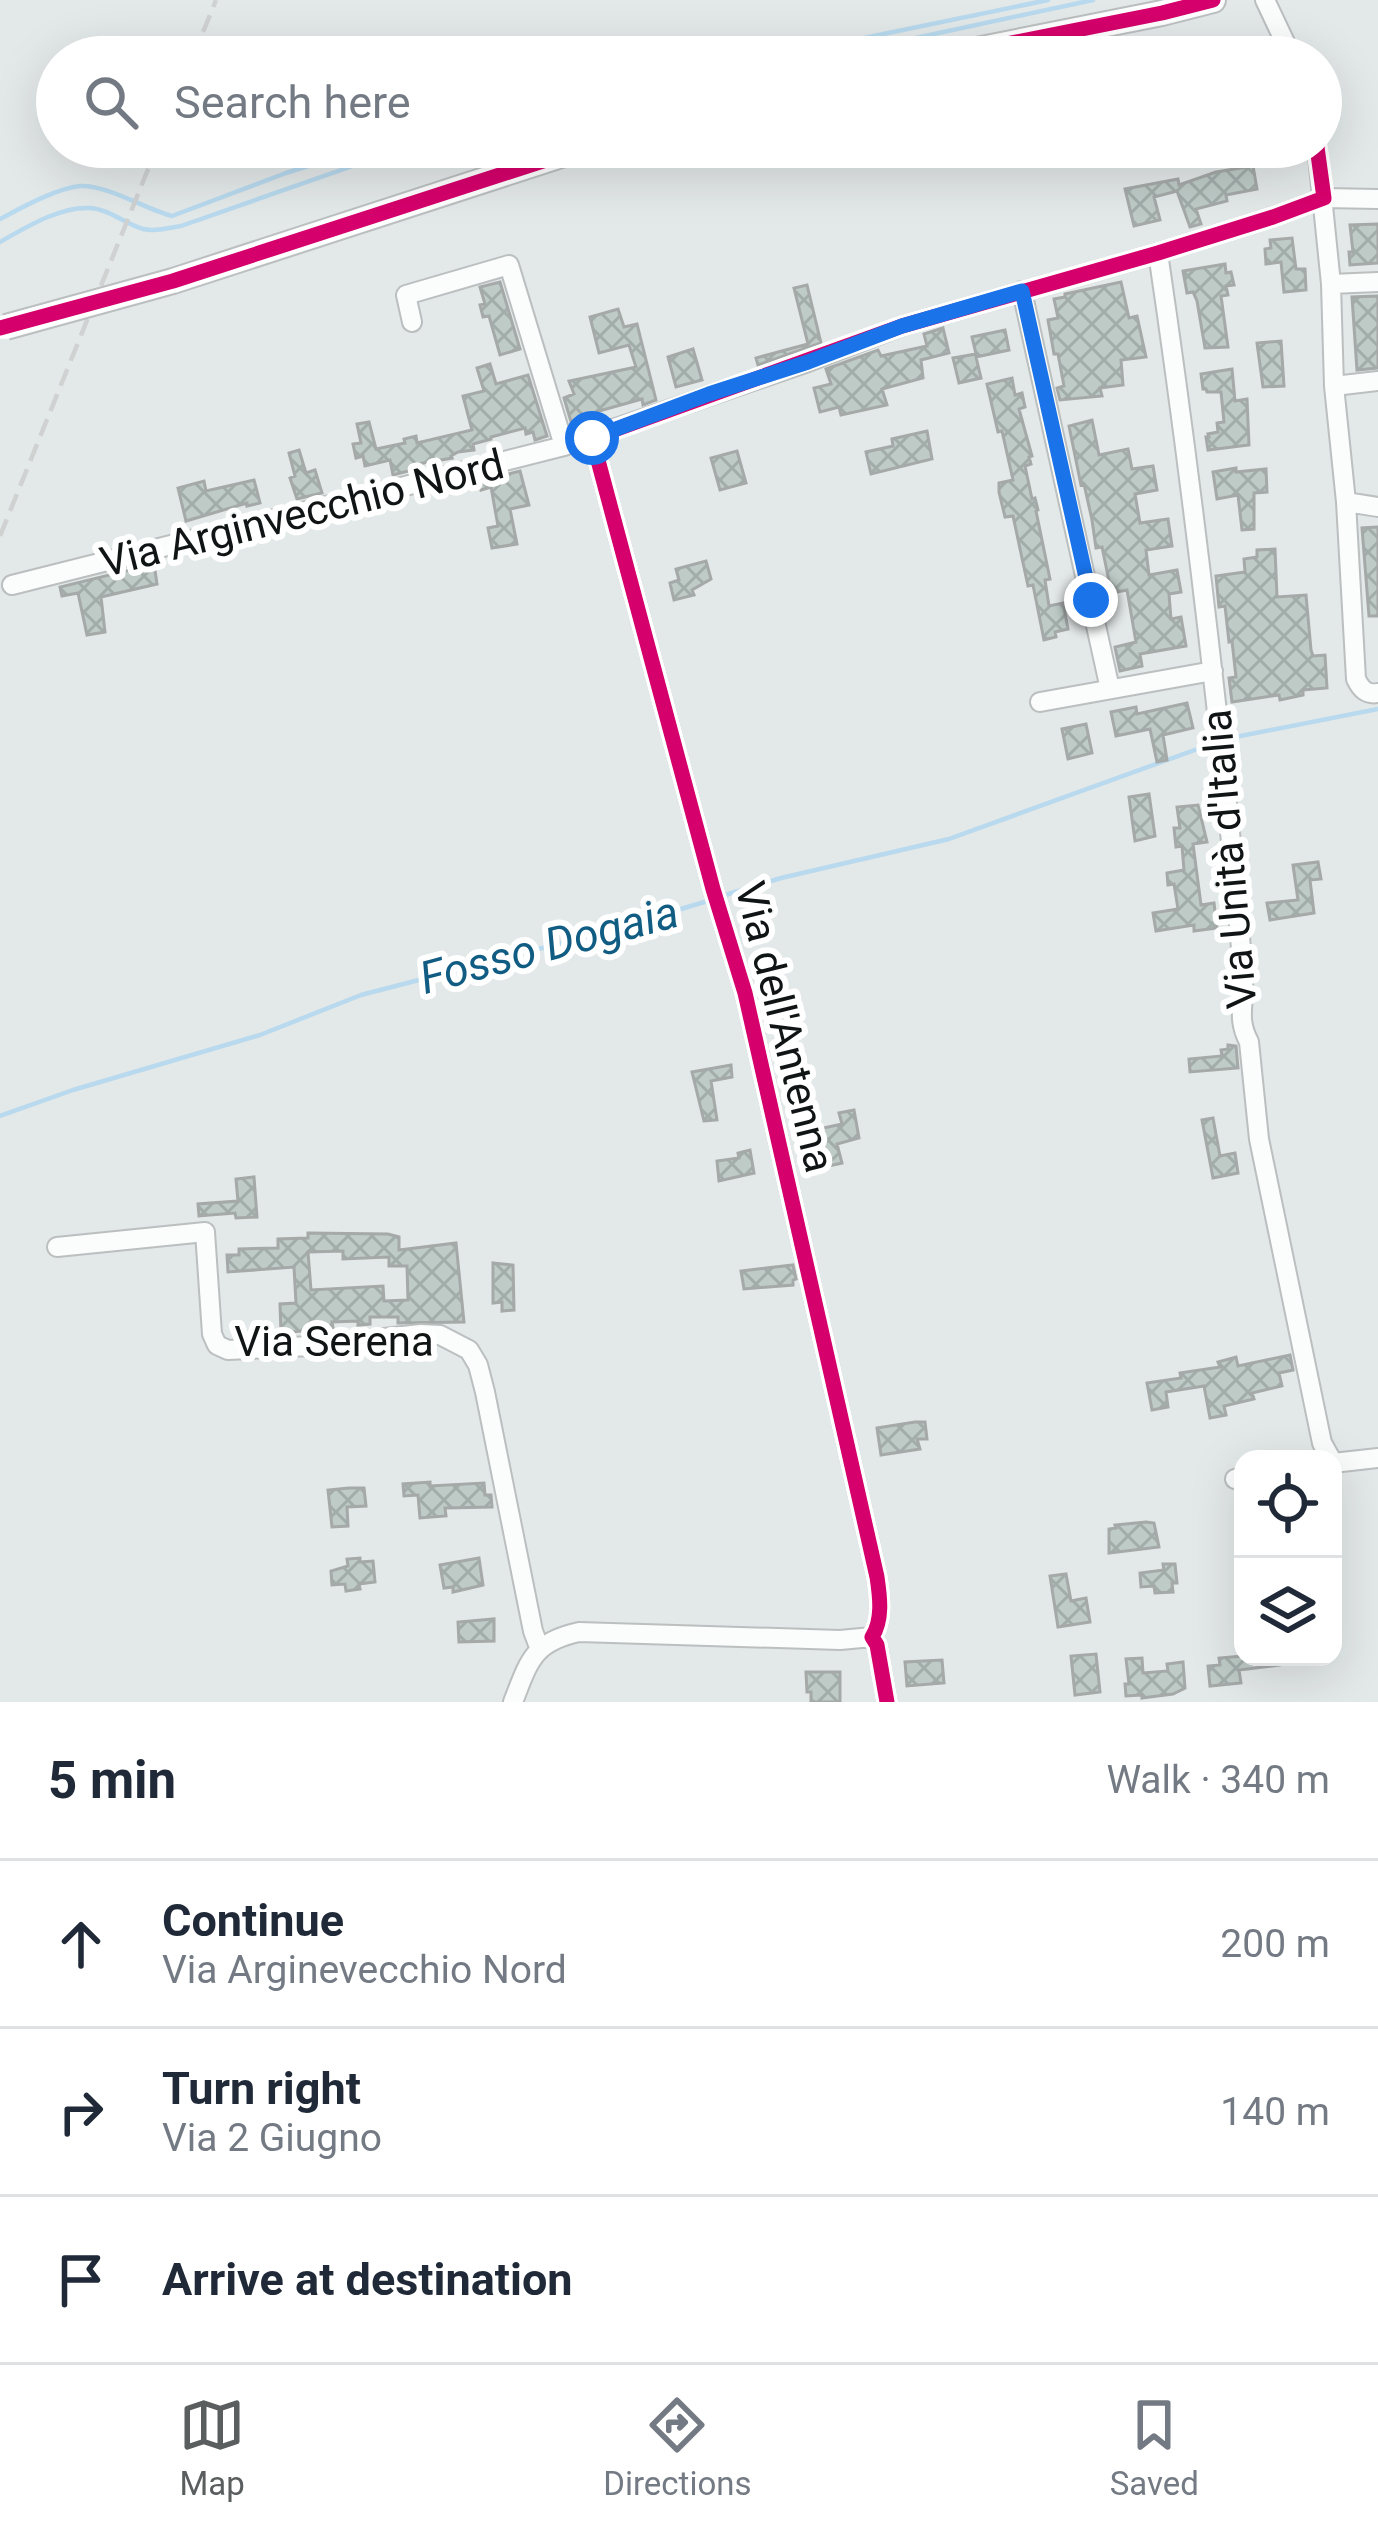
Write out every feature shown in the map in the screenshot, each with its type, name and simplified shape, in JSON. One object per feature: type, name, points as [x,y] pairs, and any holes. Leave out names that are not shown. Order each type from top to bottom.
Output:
[{"type":"main road","points":[[1046,36],[1213,0]]},
{"type":"main road","points":[[3,327],[173,281],[521,168]]},
{"type":"street","points":[[1264,0],[1282,36]]},
{"type":"street","points":[[1320,168],[1356,679],[1361,688],[1378,693]]},
{"type":"street","points":[[1324,198],[1378,199]]},
{"type":"street","name":"Via Arginvecchio Nord","points":[[12,585],[592,438],[902,326],[1158,253],[1324,198]]},
{"type":"street","name":"Via Unità d'Italia","points":[[1158,253],[1213,670],[1240,929],[1242,1027],[1250,1042],[1259,1138],[1326,1450]]},
{"type":"street","points":[[412,322],[406,296],[509,265],[564,446]]},
{"type":"street","points":[[1331,284],[1378,282]]},
{"type":"street","points":[[1022,291],[1110,689]]},
{"type":"street","points":[[1334,386],[1378,381]]},
{"type":"street","name":"Via dell'Antenna","points":[[592,438],[745,993],[877,1577],[880,1603],[872,1637],[887,1702]]},
{"type":"street","points":[[1346,502],[1378,507]]},
{"type":"street","points":[[1040,702],[1213,670]]},
{"type":"street","name":"Via Serena","points":[[57,1247],[205,1232],[212,1334],[222,1348],[311,1346],[421,1334],[440,1335],[469,1350],[485,1392],[539,1647]]},
{"type":"street","points":[[1342,1461],[1378,1458]]},
{"type":"street","points":[[513,1702],[539,1647],[555,1637],[579,1632],[872,1637]]},
{"type":"building","points":[[1253,168],[1257,189],[1226,195],[1227,201],[1196,209],[1201,224],[1190,227],[1177,191],[1154,197],[1160,220],[1134,226],[1125,189],[1178,179],[1179,185],[1216,172]]},
{"type":"building","points":[[1378,224],[1378,263],[1350,265],[1350,225]]},
{"type":"building","points":[[1292,238],[1296,269],[1305,269],[1306,290],[1284,292],[1281,262],[1266,264],[1265,249],[1271,248],[1270,240]]},
{"type":"building","points":[[1225,264],[1234,285],[1226,286],[1228,295],[1221,296],[1228,347],[1205,348],[1197,301],[1193,292],[1187,293],[1183,271]]},
{"type":"building","points":[[500,282],[520,349],[500,355],[489,316],[483,317],[480,287]]},
{"type":"building","points":[[1121,282],[1129,318],[1137,316],[1146,357],[1121,360],[1123,385],[1100,388],[1102,396],[1060,400],[1057,388],[1064,386],[1048,320],[1058,318],[1054,299]]},
{"type":"building","points":[[807,285],[821,343],[758,365],[756,358],[808,344],[794,288]]},
{"type":"building","points":[[1378,296],[1378,368],[1357,370],[1352,297]]},
{"type":"building","points":[[618,309],[624,327],[637,324],[656,400],[643,405],[642,399],[592,413],[593,418],[572,425],[564,398],[574,394],[569,381],[636,367],[629,345],[599,353],[590,317]]},
{"type":"building","points":[[943,328],[949,353],[921,360],[923,378],[882,389],[887,405],[841,415],[839,407],[820,412],[814,388],[831,384],[826,369],[878,350],[881,356],[927,346],[924,334]]},
{"type":"building","points":[[1005,330],[1009,350],[976,357],[981,378],[959,383],[953,358],[976,354],[972,337]]},
{"type":"building","points":[[1281,341],[1284,386],[1263,387],[1257,343]]},
{"type":"building","points":[[693,349],[702,380],[676,387],[668,357]]},
{"type":"building","points":[[490,364],[496,384],[528,375],[547,436],[535,440],[525,428],[473,444],[474,450],[452,458],[412,465],[412,470],[393,475],[390,460],[365,466],[363,456],[356,458],[353,444],[361,443],[357,424],[369,422],[376,449],[416,436],[417,443],[472,430],[463,396],[484,391],[477,368]]},
{"type":"building","points":[[1232,369],[1235,401],[1247,399],[1249,445],[1208,450],[1206,437],[1218,432],[1217,423],[1224,422],[1221,392],[1203,389],[1201,374]]},
{"type":"building","points":[[1012,378],[1015,395],[1022,393],[1025,407],[1019,409],[1032,456],[1031,464],[1025,466],[1050,579],[1045,580],[1049,606],[1063,603],[1068,629],[1044,640],[1013,516],[1005,517],[999,492],[999,483],[1013,480],[987,384]]},
{"type":"building","points":[[1092,420],[1099,455],[1128,449],[1132,469],[1153,466],[1157,490],[1135,494],[1140,523],[1168,519],[1172,546],[1146,550],[1149,575],[1177,570],[1181,592],[1169,594],[1171,619],[1181,617],[1186,646],[1140,654],[1142,666],[1120,671],[1115,647],[1136,642],[1127,590],[1106,594],[1103,583],[1109,581],[1102,547],[1096,548],[1069,426]]},
{"type":"building","points":[[927,431],[932,459],[871,474],[866,452],[893,446],[892,439]]},
{"type":"building","points":[[299,450],[306,473],[315,470],[322,493],[297,499],[289,453]]},
{"type":"building","points":[[737,451],[746,483],[720,490],[711,458]]},
{"type":"building","points":[[1236,468],[1236,472],[1266,469],[1267,492],[1254,493],[1254,529],[1242,530],[1238,495],[1217,499],[1213,472]]},
{"type":"building","points":[[520,471],[529,505],[510,509],[517,544],[492,548],[488,528],[498,526],[491,487],[481,490],[479,481]]},
{"type":"building","points":[[254,480],[260,503],[186,521],[178,488],[204,481],[206,491]]},
{"type":"building","points":[[1378,527],[1378,616],[1369,616],[1362,528]]},
{"type":"building","points":[[1275,549],[1277,597],[1306,595],[1311,650],[1313,656],[1325,655],[1327,688],[1303,690],[1303,695],[1280,700],[1279,695],[1232,702],[1229,678],[1236,677],[1232,641],[1225,606],[1219,607],[1216,576],[1245,572],[1244,559],[1257,557],[1257,550]]},
{"type":"building","points":[[706,561],[711,579],[692,590],[694,595],[674,600],[670,583],[679,580],[676,569]]},
{"type":"building","points":[[154,564],[157,584],[101,597],[105,632],[87,635],[78,593],[62,596],[60,587]]},
{"type":"building","points":[[1187,703],[1193,728],[1163,735],[1167,760],[1157,762],[1150,729],[1116,736],[1111,712],[1136,707],[1137,714]]},
{"type":"building","points":[[1086,724],[1092,753],[1068,759],[1062,729]]},
{"type":"building","points":[[1149,794],[1155,836],[1135,841],[1129,797]]},
{"type":"building","points":[[1198,805],[1207,842],[1193,844],[1201,905],[1214,903],[1217,928],[1194,931],[1194,925],[1156,931],[1153,913],[1178,909],[1167,873],[1184,870],[1182,846],[1176,847],[1177,807]]},
{"type":"building","points":[[1318,862],[1321,879],[1310,880],[1314,913],[1270,920],[1267,903],[1298,900],[1293,865]]},
{"type":"building","points":[[1236,1046],[1238,1068],[1190,1072],[1189,1059],[1222,1056],[1221,1050]]},
{"type":"building","points":[[731,1065],[732,1077],[711,1081],[717,1120],[704,1121],[692,1072]]},
{"type":"building","points":[[854,1110],[859,1138],[837,1144],[842,1163],[824,1167],[815,1130],[842,1124],[839,1113]]},
{"type":"building","points":[[1213,1118],[1220,1156],[1235,1153],[1238,1173],[1213,1178],[1202,1120]]},
{"type":"building","points":[[750,1150],[754,1173],[719,1181],[717,1161],[739,1158],[738,1153]]},
{"type":"building","points":[[254,1177],[257,1217],[236,1218],[235,1213],[199,1216],[198,1204],[238,1201],[236,1179]]},
{"type":"building","points":[[308,1233],[388,1234],[399,1237],[399,1250],[456,1243],[464,1322],[398,1323],[398,1317],[370,1317],[370,1324],[332,1322],[333,1328],[281,1333],[280,1304],[296,1303],[294,1267],[228,1272],[227,1255],[239,1255],[239,1249],[278,1248],[278,1239],[308,1238]],"holes":[[[343,1251],[343,1259],[389,1257],[389,1266],[407,1266],[408,1300],[384,1301],[383,1286],[311,1290],[308,1252]]]},
{"type":"building","points":[[493,1263],[513,1265],[514,1310],[502,1311],[502,1302],[493,1303]]},
{"type":"building","points":[[793,1265],[793,1285],[744,1289],[741,1271]]},
{"type":"building","points":[[1290,1355],[1293,1370],[1279,1373],[1282,1386],[1224,1406],[1226,1415],[1210,1418],[1204,1386],[1166,1392],[1168,1407],[1152,1410],[1147,1383],[1220,1367],[1218,1362],[1236,1357],[1238,1366]]},
{"type":"building","points":[[925,1422],[927,1439],[917,1439],[920,1449],[881,1455],[877,1428]]},
{"type":"building","points":[[430,1482],[430,1486],[484,1483],[492,1507],[445,1508],[446,1516],[420,1518],[418,1495],[404,1496],[403,1484]]},
{"type":"building","points":[[364,1488],[366,1506],[347,1507],[348,1526],[332,1527],[328,1490]]},
{"type":"building","points":[[1154,1523],[1159,1547],[1109,1553],[1109,1529]]},
{"type":"building","points":[[360,1558],[360,1562],[373,1561],[375,1582],[346,1591],[345,1584],[332,1585],[331,1571],[348,1566],[347,1559]]},
{"type":"building","points":[[479,1558],[483,1585],[453,1592],[453,1587],[444,1588],[440,1565]]},
{"type":"building","points":[[1163,1564],[1175,1564],[1173,1592],[1155,1593],[1154,1586],[1141,1587],[1140,1573],[1164,1570]]},
{"type":"building","points":[[1066,1574],[1071,1601],[1086,1598],[1090,1622],[1058,1627],[1050,1576]]},
{"type":"building","points":[[494,1619],[494,1641],[459,1642],[458,1622]]},
{"type":"building","points":[[1096,1654],[1100,1692],[1075,1695],[1071,1656]]},
{"type":"building","points":[[1234,1657],[1234,1666],[1272,1666],[1239,1670],[1241,1683],[1210,1686],[1208,1666],[1220,1665],[1219,1658]]},
{"type":"building","points":[[1142,1658],[1143,1673],[1168,1671],[1167,1664],[1183,1662],[1185,1688],[1173,1694],[1126,1696],[1126,1659]]},
{"type":"building","points":[[942,1660],[944,1683],[907,1686],[905,1662]]},
{"type":"building","points":[[806,1672],[840,1672],[840,1702],[811,1702]]},
{"type":"waterway","points":[[874,36],[1048,0]]},
{"type":"waterway","points":[[925,36],[1093,0]]},
{"type":"waterway","points":[[0,219],[50,194],[80,186],[102,189],[172,216],[302,168]]},
{"type":"waterway","points":[[0,242],[43,219],[79,208],[104,211],[148,230],[181,226],[347,168]]},
{"type":"waterway","name":"Fosso Dogaia","points":[[1225,739],[1378,709]]},
{"type":"waterway","name":"Fosso Dogaia","points":[[722,896],[949,839],[1214,743]]},
{"type":"waterway","name":"Fosso Dogaia","points":[[0,1116],[260,1035],[361,995],[711,900]]},
{"type":"railway","points":[[201,36],[216,0]]},
{"type":"railway","points":[[0,536],[149,168]]},
{"type":"cycle path","points":[[1046,36],[1213,0]]},
{"type":"cycle path","points":[[0,328],[173,281],[521,168]]},
{"type":"cycle path","points":[[887,1702],[872,1637],[879,1616],[877,1577],[745,993],[592,438],[902,326],[1273,217],[1324,198],[1320,168]]},
{"type":"route","points":[[592,438],[902,326],[1022,291],[1091,600]]}]
